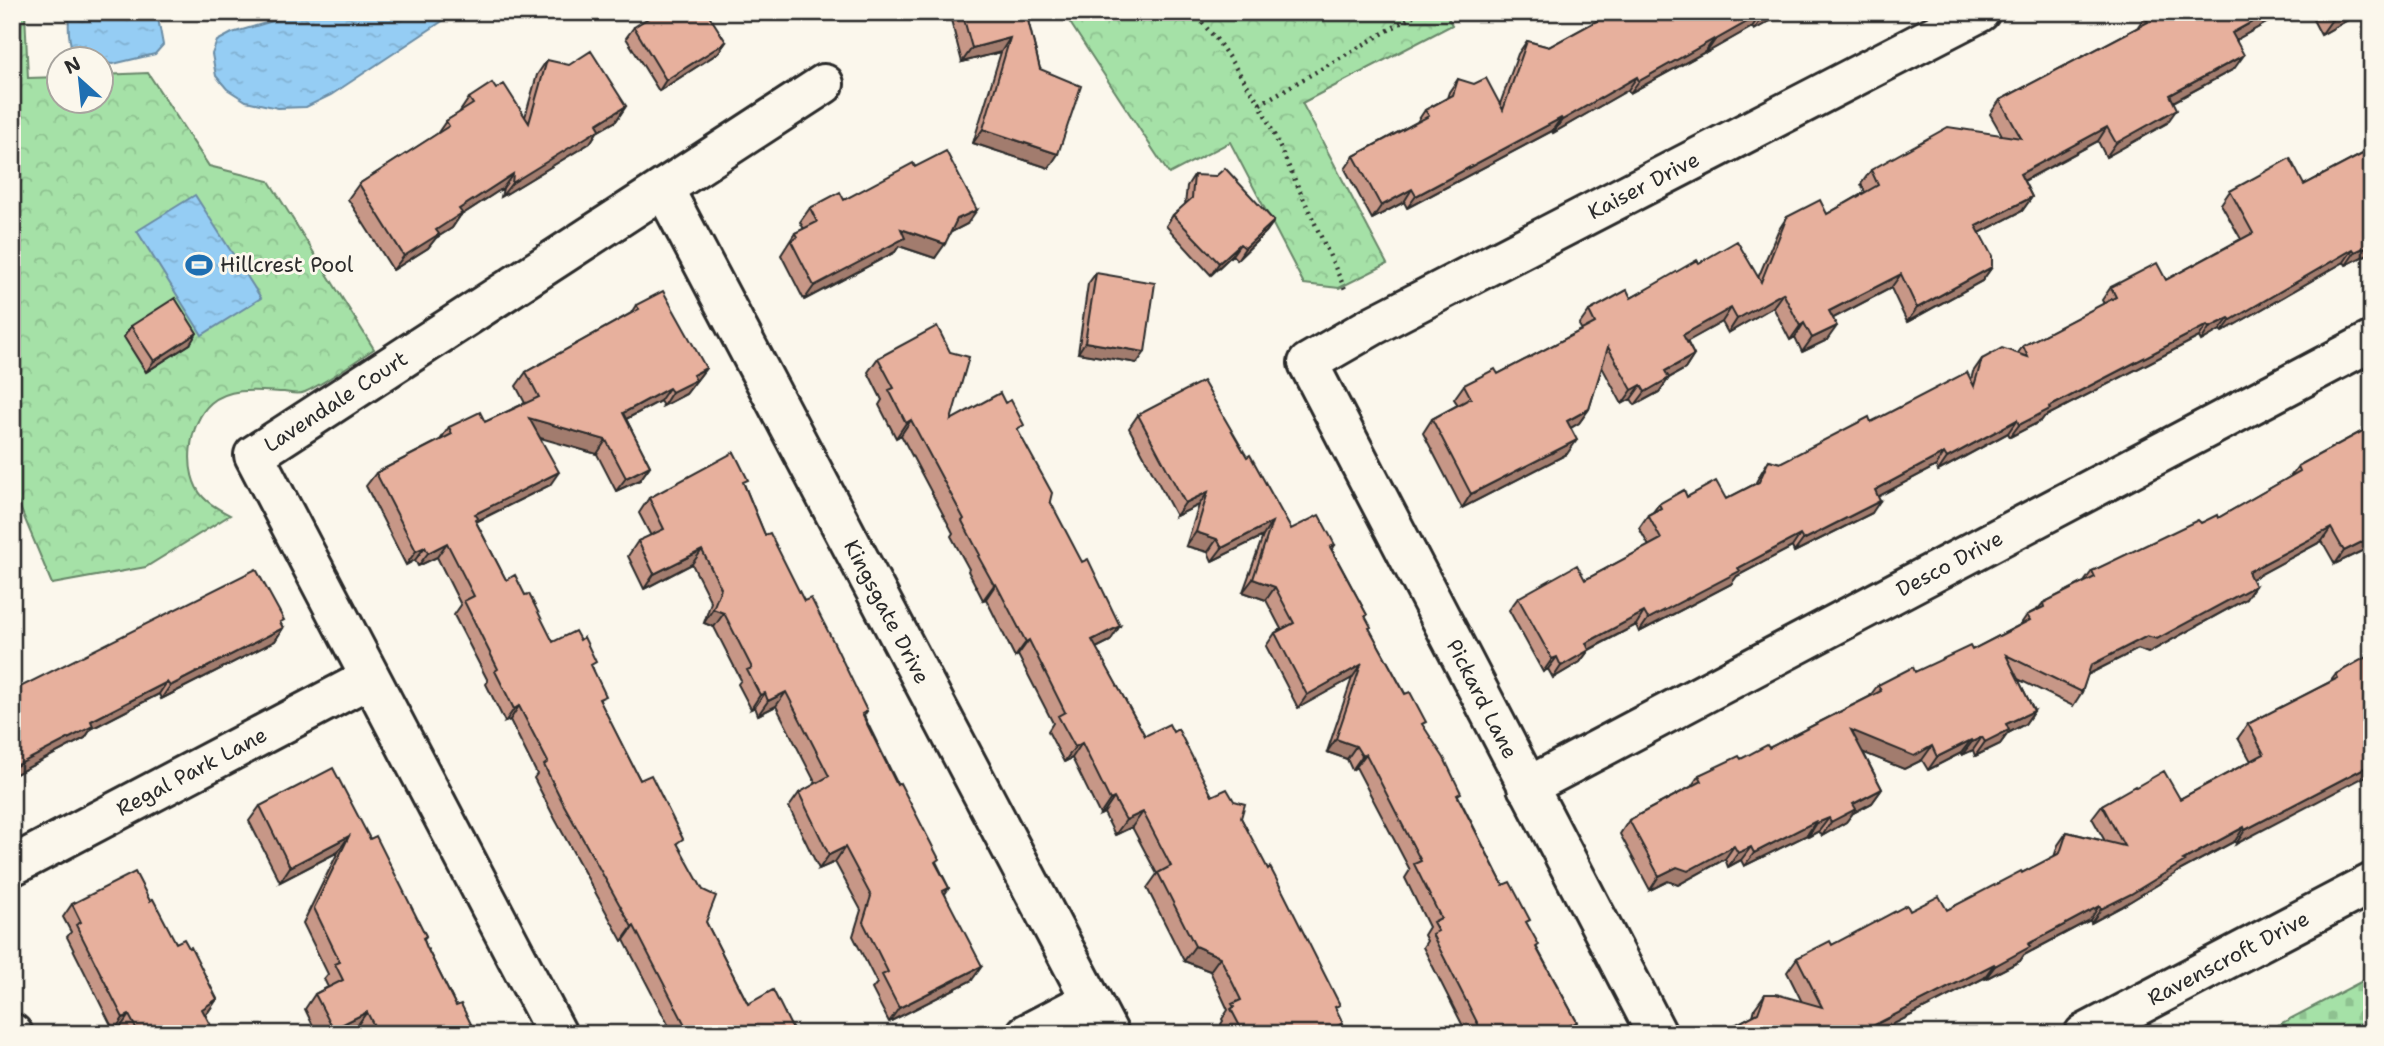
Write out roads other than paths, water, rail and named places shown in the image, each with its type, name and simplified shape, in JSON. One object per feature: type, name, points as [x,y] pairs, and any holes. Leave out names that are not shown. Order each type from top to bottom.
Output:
[{"type":"street","name":"Kaiser Drive","points":[[1308,363],[1374,325],[1980,12]]},
{"type":"street","name":"Lavendale Court","points":[[557,1034],[254,455],[824,84]]},
{"type":"street","name":"Kingsgate Drive","points":[[664,189],[1109,1034]]},
{"type":"street","name":"Desco Drive","points":[[1527,786],[2372,341]]},
{"type":"street","name":"Pickard Lane","points":[[1308,363],[1657,1034]]},
{"type":"street","name":"Regal Park Lane","points":[[12,866],[370,678]]},
{"type":"street","name":"Ravenscroft Drive","points":[[2084,1034],[2372,883]]},
{"type":"street","points":[[1026,1034],[1091,1000]]},
{"type":"water","points":[[76,12],[155,12],[163,45],[155,54],[116,63],[116,46],[72,46],[69,17]]},
{"type":"water","points":[[303,12],[456,12],[331,95],[306,107],[278,108],[246,101],[227,89],[216,76],[212,54],[217,41],[232,33]]},
{"type":"water","name":"Hillcrest Pool","points":[[195,195],[261,298],[202,335],[137,231]]},
{"type":"place","name":"Hillcrest Pool","points":[[199,265]]}]
